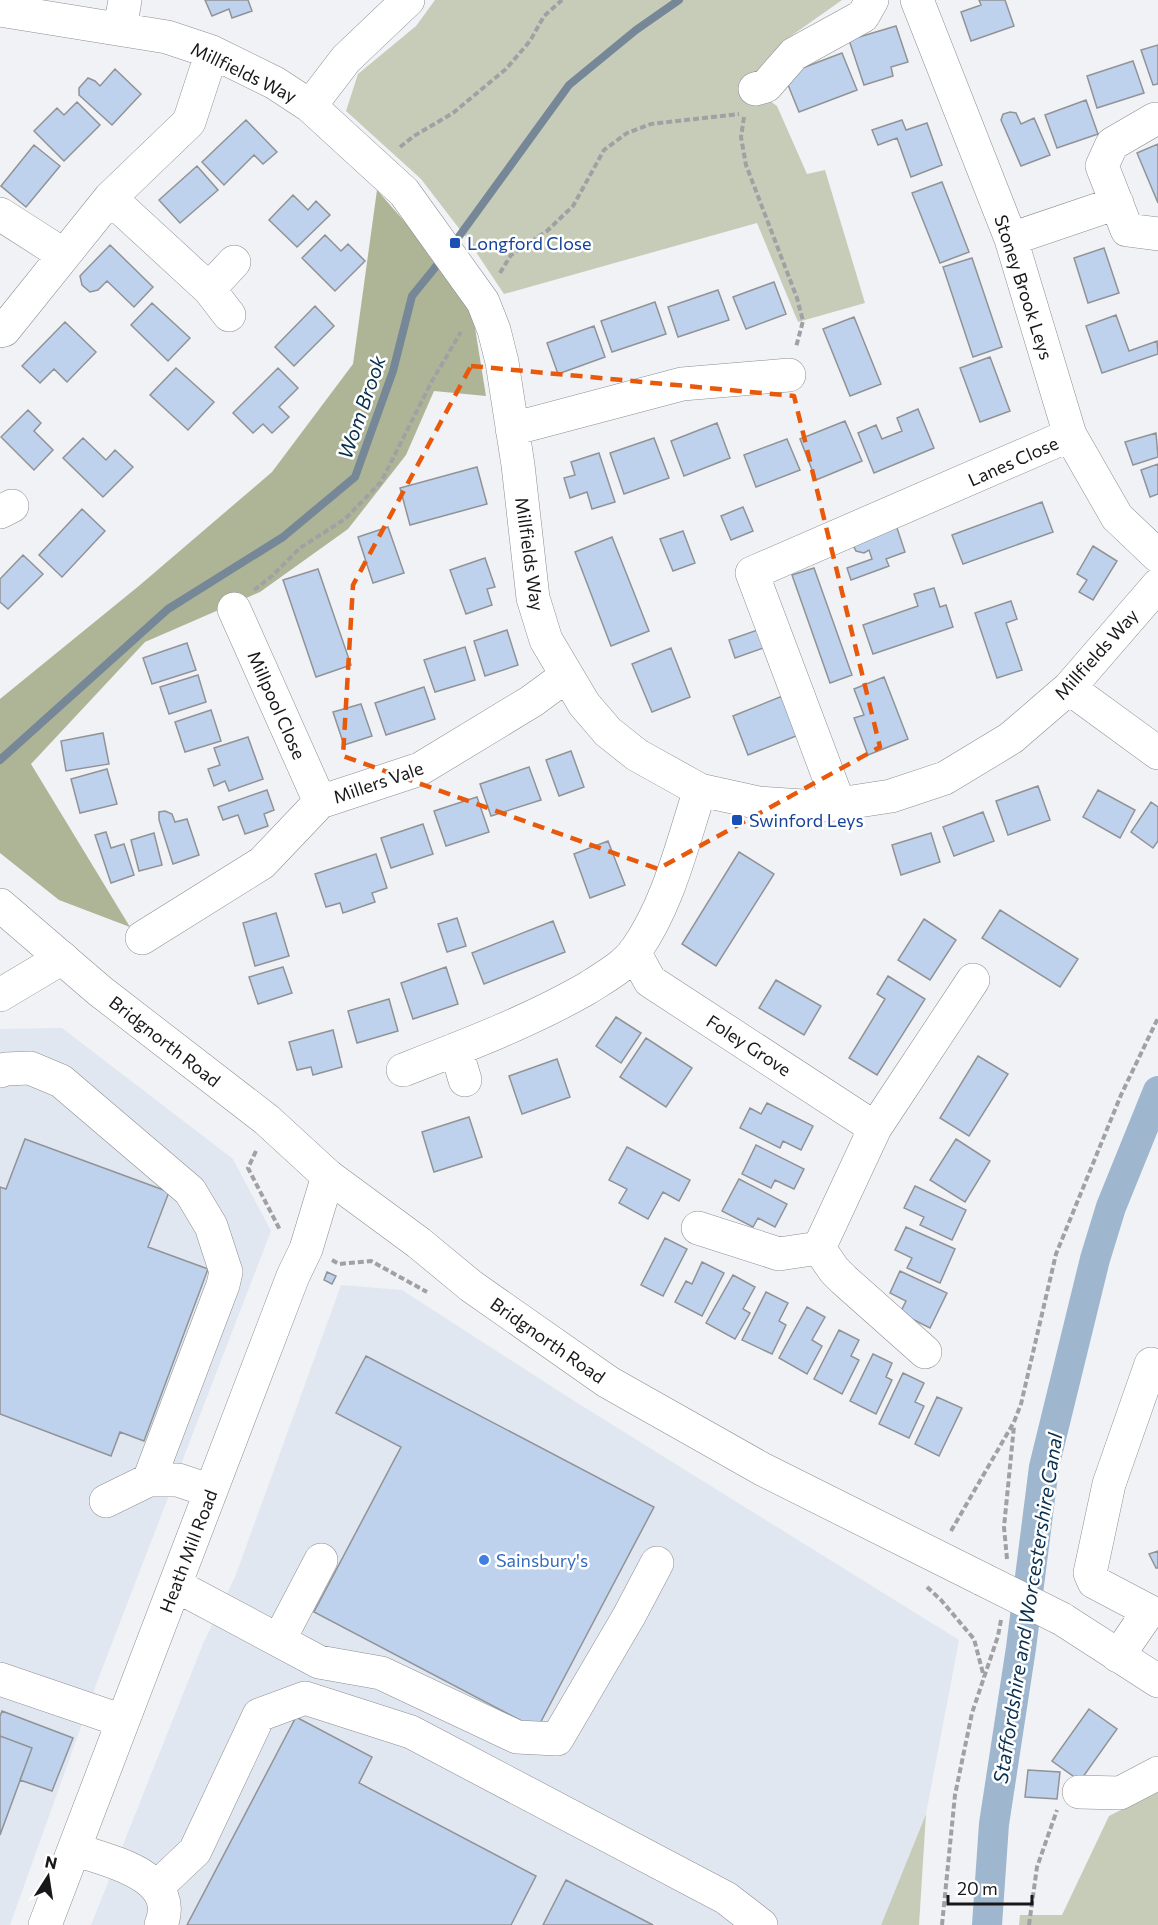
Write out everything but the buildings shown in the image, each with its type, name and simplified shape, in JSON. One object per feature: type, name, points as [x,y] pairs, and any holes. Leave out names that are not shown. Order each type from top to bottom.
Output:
[{"type":"street","points":[[310,106],[346,58],[408,0]]},
{"type":"street","points":[[754,89],[766,86],[794,54],[863,16],[871,0]]},
{"type":"street","name":"Stoney Brook Leys","points":[[917,0],[1011,239],[1070,435],[1117,517],[1158,556]]},
{"type":"street","name":"Millfields Way","points":[[0,10],[122,15],[167,37],[212,52],[275,84],[310,106],[404,192],[475,291],[502,362],[534,598],[546,640],[584,704],[608,732],[637,755],[700,790],[759,803],[803,806],[839,804],[891,795],[945,778],[1011,738],[1069,688],[1158,585]]},
{"type":"street","points":[[0,331],[4,330],[110,198],[189,122],[212,52]]},
{"type":"street","points":[[1011,239],[1134,222],[1102,165],[1112,144],[1155,119]]},
{"type":"street","points":[[110,198],[209,289],[229,315]]},
{"type":"street","points":[[0,214],[64,255]]},
{"type":"street","points":[[209,289],[234,262]]},
{"type":"street","points":[[512,429],[682,384],[789,375]]},
{"type":"street","name":"Lanes Close","points":[[839,804],[752,573],[1070,435]]},
{"type":"street","name":"Millpool Close","points":[[234,609],[320,802]]},
{"type":"street","name":"Millers Vale","points":[[142,938],[262,863],[320,802],[420,769],[532,701],[566,676]]},
{"type":"street","points":[[1069,688],[1158,753]]},
{"type":"street","points":[[403,1070],[551,1009],[607,976],[634,952],[651,926],[672,877],[700,790]]},
{"type":"street","name":"Bridgnorth Road","points":[[0,905],[100,991],[267,1120],[328,1176],[419,1243],[471,1286],[608,1382],[762,1469],[994,1573],[1158,1681]]},
{"type":"street","name":"Foley Grove","points":[[634,952],[651,981],[875,1128]]},
{"type":"street","points":[[0,995],[62,958]]},
{"type":"street","points":[[819,1248],[875,1128],[973,980]]},
{"type":"street","points":[[456,1049],[465,1080]]},
{"type":"street","points":[[0,1071],[30,1068],[61,1081],[190,1191],[211,1226],[226,1272],[223,1285],[149,1480]]},
{"type":"street","name":"Heath Mill Road","points":[[45,1925],[293,1276],[306,1249],[328,1176]]},
{"type":"street","points":[[698,1228],[779,1254],[819,1248]]},
{"type":"street","points":[[819,1248],[844,1280],[925,1352]]},
{"type":"street","points":[[1118,1656],[1153,1610],[1094,1582],[1090,1573],[1109,1484],[1151,1364]]},
{"type":"street","points":[[106,1501],[149,1480],[178,1480],[210,1491]]},
{"type":"street","points":[[279,1640],[321,1560]]},
{"type":"street","points":[[175,1585],[319,1662],[381,1673],[517,1737],[557,1739],[629,1616],[657,1563]]},
{"type":"street","points":[[0,1679],[123,1721]]},
{"type":"street","points":[[157,1887],[195,1851],[260,1714],[306,1698],[411,1732],[726,1898],[761,1925]]},
{"type":"street","points":[[1079,1792],[1120,1793],[1158,1773]]},
{"type":"street","points":[[74,1849],[140,1874],[157,1887],[164,1901],[161,1925]]},
{"type":"path","points":[[374,165],[414,136],[453,113],[506,69],[530,41],[544,16],[562,0]]},
{"type":"path","points":[[234,609],[300,548],[345,519],[381,482],[432,381],[467,322],[475,291],[511,255],[547,231],[573,206],[604,150],[627,133],[651,124],[744,113],[741,137],[746,165],[797,298],[802,321],[789,375]]},
{"type":"path","points":[[949,1534],[1014,1422],[1021,1404],[1056,1254],[1121,1095],[1158,1018]]},
{"type":"path","points":[[994,1573],[1004,1527],[1014,1422]]},
{"type":"path","points":[[925,1585],[974,1639],[984,1678]]},
{"type":"path","points":[[942,1925],[955,1795],[972,1713],[998,1636],[1001,1617]]},
{"type":"path","points":[[1029,1925],[1037,1867],[1056,1810],[1079,1792]]},
{"type":"highlighted area","points":[[471,366],[794,396],[880,747],[658,869],[343,756],[353,585]]},
{"type":"shaded area","points":[[62,1028],[233,1159],[271,1231],[97,1682],[10,1925],[0,1925],[0,1029]]},
{"type":"shaded area","points":[[341,1285],[402,1290],[571,1399],[959,1640],[926,1814],[881,1925],[91,1925],[203,1644],[235,1577]]},
{"type":"green space","points":[[435,0],[842,0],[784,41],[751,88],[777,106],[807,174],[825,170],[865,303],[798,322],[757,223],[504,294],[468,240],[421,179],[346,111],[358,74],[416,26]]},
{"type":"green space","points":[[377,190],[470,297],[486,396],[434,391],[406,455],[348,529],[260,592],[145,642],[31,764],[130,927],[59,900],[0,853],[0,699],[140,585],[272,472],[353,364]]},
{"type":"green space","points":[[1158,1791],[1158,1925],[1019,1925],[1020,1915],[1062,1915],[1109,1816]]},
{"type":"green space","points":[[926,1814],[919,1925],[881,1925]]},
{"type":"waterway","name":"Wom Brook","points":[[452,246],[569,85],[636,30],[679,0]]},
{"type":"waterway","name":"Wom Brook","points":[[0,760],[168,609],[283,537],[355,477],[393,371],[412,296],[442,259]]},
{"type":"waterway","name":"Staffordshire and Worcestershire Canal","points":[[987,1925],[994,1824],[1021,1648],[1044,1467],[1095,1259],[1111,1207],[1158,1091]]},
{"type":"place","name":"Longford Close","points":[[455,243]]},
{"type":"place","name":"Swinford Leys","points":[[737,820]]},
{"type":"place","name":"Sainsbury's","points":[[484,1560]]}]
